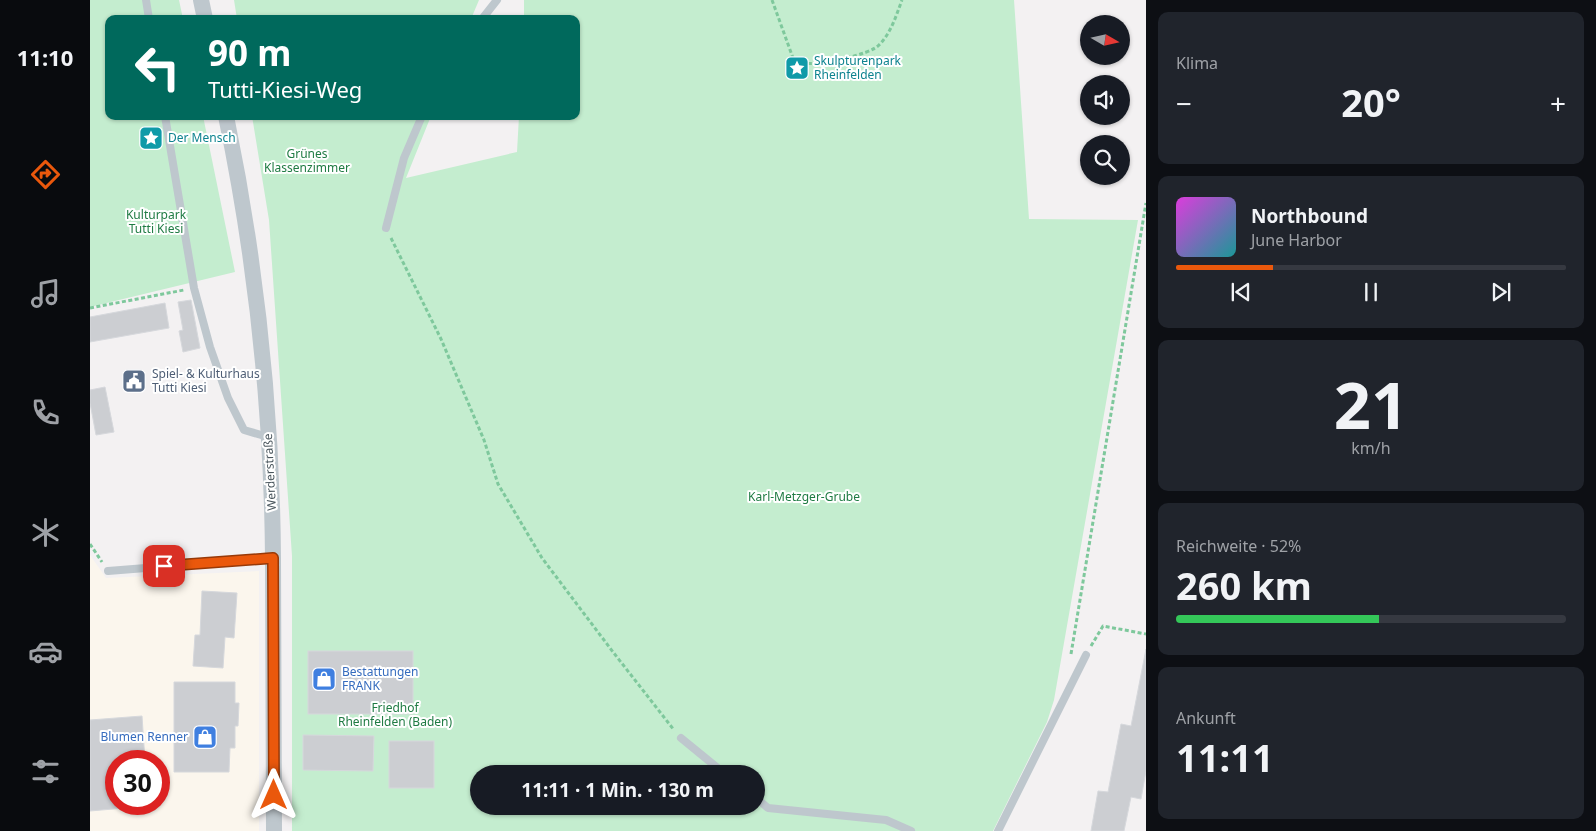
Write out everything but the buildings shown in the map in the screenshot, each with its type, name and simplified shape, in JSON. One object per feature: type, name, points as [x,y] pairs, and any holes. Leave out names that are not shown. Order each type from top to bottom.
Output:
[{"type":"street","points":[[201,0],[204,15]]},
{"type":"street","name":"Werderstraße","points":[[227,120],[250,256],[268,437],[273,558],[274,831]]},
{"type":"lane","points":[[146,0],[148,15]]},
{"type":"lane","points":[[485,15],[498,0]]},
{"type":"lane","points":[[166,120],[194,288],[210,347],[228,398],[244,430],[268,437]]},
{"type":"lane","points":[[386,228],[404,158],[420,120]]},
{"type":"lane","points":[[108,571],[273,558]]},
{"type":"lane","points":[[998,831],[1086,655]]},
{"type":"lane","points":[[681,738],[715,765]]},
{"type":"lane","points":[[765,806],[768,808],[886,820],[911,831]]},
{"type":"path","points":[[772,0],[793,58],[803,63],[821,63],[850,58],[878,47],[889,33],[902,0]]},
{"type":"path","points":[[1070,659],[1146,203]]},
{"type":"path","points":[[386,228],[441,339],[484,440],[498,484],[542,558],[681,738]]},
{"type":"path","points":[[90,308],[194,288]]},
{"type":"path","points":[[90,544],[108,571]]},
{"type":"path","points":[[1086,655],[1103,626],[1146,634]]},
{"type":"shaded area","points":[[90,555],[106,578],[259,571],[259,831],[90,831]]},
{"type":"green space","name":"Kulturpark Tutti Kiesi","points":[[90,0],[179,0],[182,15],[105,15],[105,120],[204,120],[235,272],[90,307]]},
{"type":"green space","points":[[234,0],[479,0],[473,15],[236,15]]},
{"type":"green space","name":"Karl-Metzger-Grube","points":[[524,0],[1014,0],[1029,219],[1138,220],[1054,700],[1047,722],[993,831],[292,831],[292,556],[269,220],[253,120],[429,120],[406,178],[517,152],[519,120],[580,120],[580,15],[524,15]]},
{"type":"place","name":"Skulpturenpark Rheinfelden","points":[[797,68]]},
{"type":"place","name":"Der Mensch","points":[[151,138]]},
{"type":"place","name":"Spiel- & Kulturhaus Tutti Kiesi","points":[[134,381]]},
{"type":"place","name":"Bestattungen FRANK","points":[[324,679]]},
{"type":"place","name":"Blumen Renner","points":[[205,737]]},
{"type":"route","points":[[164,566],[273,558],[274,795]]},
{"type":"park label","name":"Grünes Klassenzimmer","points":[[307,161]]},
{"type":"park label","name":"Friedhof Rheinfelden (Baden)","points":[[395,715]]}]
